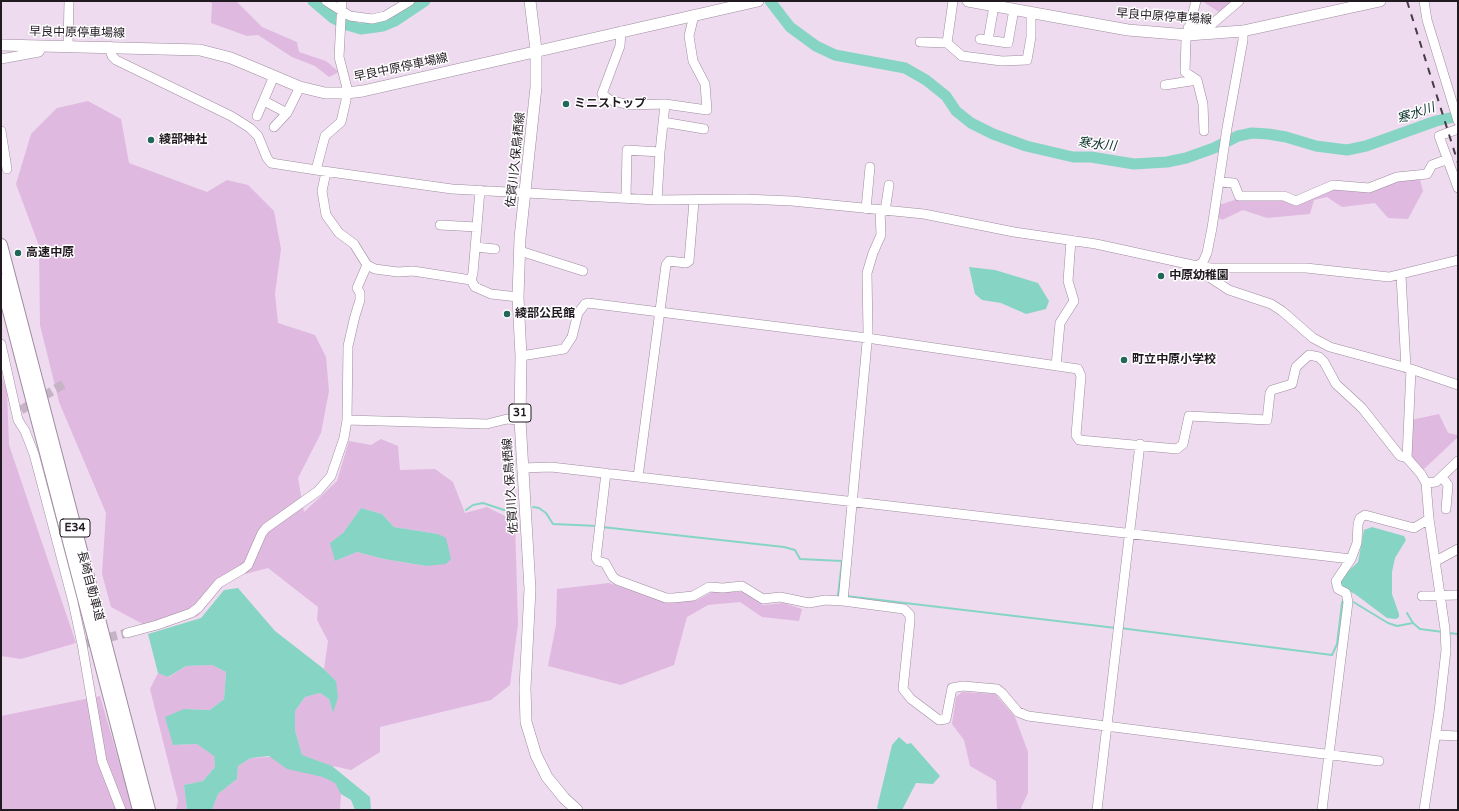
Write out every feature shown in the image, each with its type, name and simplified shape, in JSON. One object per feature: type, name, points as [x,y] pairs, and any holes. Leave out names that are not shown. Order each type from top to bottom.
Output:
[{"type":"highway","name":"長崎自動車道","points":[[1,245],[149,810]]},
{"type":"highway","name":"長崎自動車道","points":[[1,280],[139,810]]},
{"type":"main road","name":"佐賀川久保鳥栖線","points":[[530,1],[536,50],[535,102],[525,192],[518,297],[521,356],[520,420],[530,589],[525,688],[526,722],[536,754],[547,777],[576,810]]},
{"type":"main road","name":"早良中原停車場線","points":[[1,45],[109,46],[200,50],[231,58],[300,87],[325,93],[347,93],[363,91],[536,50],[757,1]]},
{"type":"main road","name":"早良中原停車場線","points":[[968,1],[1128,30],[1188,31],[1243,31],[1380,1]]},
{"type":"street","points":[[68,46],[69,1]]},
{"type":"street","points":[[326,1],[350,16],[372,19],[385,16],[410,1]]},
{"type":"street","points":[[316,170],[325,136],[341,122],[347,93],[339,57],[342,1],[346,1]]},
{"type":"street","points":[[947,43],[953,1]]},
{"type":"street","points":[[1196,1],[1188,31],[1185,72],[1197,80],[1203,104],[1204,132]]},
{"type":"street","points":[[1188,31],[1211,25],[1239,1]]},
{"type":"street","points":[[1424,1],[1427,20],[1458,121]]},
{"type":"street","points":[[994,6],[984,39],[1008,43],[1014,9]]},
{"type":"street","points":[[920,42],[947,43],[962,56],[1002,62],[1027,60],[1031,37],[1031,12]]},
{"type":"street","points":[[621,31],[620,46],[602,94],[610,100],[629,105],[665,104],[707,110],[705,84],[693,61],[689,36],[694,15]]},
{"type":"street","points":[[1197,266],[1203,262],[1206,254],[1220,182],[1222,158],[1243,40],[1243,31]]},
{"type":"street","points":[[1,59],[39,52],[42,46]]},
{"type":"street","points":[[109,46],[112,56],[116,60],[231,116],[250,128],[258,136],[267,158],[271,163],[326,172],[452,189],[657,200],[694,201],[744,199],[792,201],[924,214],[1014,232],[1115,248],[1197,266],[1306,268],[1380,276],[1400,275],[1458,260]]},
{"type":"street","points":[[257,116],[274,76]]},
{"type":"street","points":[[1165,85],[1197,80]]},
{"type":"street","points":[[274,127],[287,113],[300,87]]},
{"type":"street","points":[[264,101],[287,113]]},
{"type":"street","points":[[657,200],[665,104]]},
{"type":"street","points":[[663,122],[704,130]]},
{"type":"street","points":[[1458,129],[1439,136],[1458,188]]},
{"type":"street","points":[[1,131],[7,169]]},
{"type":"street","points":[[626,198],[627,150],[660,152]]},
{"type":"street","points":[[1220,182],[1234,183],[1239,196],[1284,196],[1296,201],[1333,184],[1369,188],[1397,177],[1427,174],[1432,165],[1448,159]]},
{"type":"street","points":[[866,209],[870,167]]},
{"type":"street","points":[[326,172],[322,191],[326,215],[339,233],[354,244],[367,265],[375,269],[398,272],[412,271],[471,280]]},
{"type":"street","points":[[843,597],[869,317],[867,273],[873,253],[881,235],[883,210],[889,185]]},
{"type":"street","points":[[480,190],[473,273],[471,280],[475,287],[490,294],[518,297]]},
{"type":"street","points":[[638,477],[666,265],[669,261],[686,263],[689,261],[694,201]]},
{"type":"street","points":[[440,225],[477,226]]},
{"type":"street","points":[[1056,366],[1060,322],[1074,301],[1068,281],[1071,240]]},
{"type":"street","points":[[475,247],[495,249]]},
{"type":"street","points":[[520,252],[583,271]]},
{"type":"street","points":[[127,633],[157,625],[191,613],[204,602],[219,583],[243,569],[252,558],[262,533],[266,528],[318,491],[331,476],[341,450],[347,420],[348,346],[360,300],[360,293],[357,288],[367,265]]},
{"type":"street","points":[[1197,266],[1200,270],[1229,290],[1271,304],[1282,311],[1313,338],[1330,347],[1458,384]]},
{"type":"street","points":[[1400,275],[1409,369],[1407,458]]},
{"type":"street","points":[[521,356],[564,349],[572,337],[578,313],[585,304],[588,303],[867,338],[1078,369],[1081,372],[1076,435],[1079,440],[1140,444],[1171,449],[1180,448],[1183,444],[1187,418],[1192,415],[1267,420],[1270,393],[1272,390],[1292,384],[1296,367],[1312,354],[1324,362],[1336,384],[1362,408],[1400,456],[1407,458],[1421,474],[1426,483],[1429,519],[1446,633],[1445,667],[1424,810]]},
{"type":"street","points":[[1,344],[19,411],[18,420],[25,431],[36,462],[82,644],[102,761],[121,810]]},
{"type":"street","points":[[347,420],[487,424],[502,420],[520,420]]},
{"type":"street","points":[[1097,810],[1131,533],[1140,444]]},
{"type":"street","points":[[1426,483],[1436,482],[1458,460]]},
{"type":"street","points":[[522,468],[551,467],[1351,559]]},
{"type":"street","points":[[606,474],[596,558],[598,561],[605,563],[613,577],[666,598],[693,596],[709,587],[723,588],[735,585],[747,588],[763,599],[780,597],[809,603],[843,597],[904,609],[908,611],[910,621],[903,689],[911,699],[939,720],[944,720],[948,715],[952,688],[963,686],[997,689],[1022,714],[1107,727],[1379,761]]},
{"type":"street","points":[[1442,477],[1448,486],[1446,509]]},
{"type":"street","points":[[1322,810],[1348,599],[1338,589],[1336,581],[1351,559],[1357,543],[1358,524],[1360,518],[1365,516],[1414,528],[1429,519]]},
{"type":"street","points":[[1436,561],[1458,549]]},
{"type":"street","points":[[1422,596],[1458,595]]},
{"type":"street","points":[[1436,735],[1458,736]]},
{"type":"shaded area","points":[[206,1],[236,1],[262,27],[297,42],[299,52],[326,61],[339,72],[329,77],[315,66],[292,57],[258,35],[247,36],[211,23],[212,3]]},
{"type":"shaded area","points":[[1202,1],[1232,1],[1219,12]]},
{"type":"shaded area","points":[[88,101],[121,119],[129,163],[207,192],[227,180],[248,185],[274,211],[281,249],[275,294],[278,323],[315,335],[326,357],[329,391],[321,433],[298,478],[304,512],[337,481],[349,441],[371,445],[381,439],[398,446],[400,470],[435,469],[453,482],[465,513],[487,507],[515,521],[518,624],[510,685],[491,700],[380,727],[380,752],[351,770],[333,766],[341,794],[340,810],[212,810],[218,794],[237,779],[238,766],[251,758],[302,755],[295,730],[295,711],[305,697],[320,693],[329,699],[333,713],[336,681],[324,669],[328,641],[317,620],[318,607],[268,568],[230,578],[198,616],[154,630],[111,607],[102,574],[106,513],[59,402],[40,325],[39,246],[16,184],[31,134],[57,108]],"holes":[[[361,508],[382,514],[394,527],[438,534],[426,566],[384,559],[357,552],[335,561],[343,533]]]},
{"type":"shaded area","points":[[1399,180],[1420,180],[1423,191],[1408,219],[1388,218],[1375,203],[1342,207],[1327,197],[1314,200],[1310,214],[1267,218],[1243,210],[1222,220],[1217,216],[1219,205],[1241,198],[1284,200],[1333,188]]},
{"type":"shaded area","points":[[969,267],[995,270],[1038,283],[1049,301],[1046,309],[1026,314],[1001,303],[982,300],[975,294]]},
{"type":"shaded area","points":[[1,373],[7,392],[9,445],[76,643],[21,659],[1,656]]},
{"type":"shaded area","points":[[1439,414],[1448,433],[1458,435],[1458,437],[1423,470],[1410,456],[1411,420]]},
{"type":"shaded area","points":[[361,508],[382,514],[394,527],[438,534],[446,538],[451,559],[446,564],[426,566],[384,559],[357,552],[335,561],[330,543],[343,533]]},
{"type":"shaded area","points":[[1372,527],[1404,536],[1406,540],[1395,558],[1392,572],[1392,594],[1399,614],[1399,617],[1396,619],[1387,618],[1355,594],[1344,589],[1341,584],[1342,577],[1358,562],[1364,530]]},
{"type":"shaded area","points":[[609,583],[668,602],[697,600],[712,592],[744,592],[763,605],[784,603],[802,609],[799,621],[762,617],[740,602],[708,605],[687,617],[674,665],[621,685],[548,666],[556,625],[557,589]]},
{"type":"shaded area","points":[[238,588],[275,631],[324,669],[336,681],[338,697],[333,713],[329,699],[320,693],[305,697],[295,711],[295,730],[302,755],[332,766],[370,797],[371,810],[355,810],[351,800],[341,794],[335,783],[323,777],[287,769],[269,756],[251,758],[238,766],[237,779],[218,794],[212,810],[187,810],[184,785],[203,781],[215,767],[214,756],[197,744],[173,745],[165,717],[184,709],[210,710],[224,699],[226,672],[212,665],[186,666],[168,677],[158,673],[148,634],[201,618],[224,590]]},
{"type":"shaded area","points":[[212,665],[226,672],[224,699],[210,710],[184,709],[173,745],[197,744],[214,755],[215,767],[203,781],[184,785],[187,810],[176,810],[178,801],[150,689],[158,673],[169,677],[186,666]]},
{"type":"shaded area","points":[[962,692],[995,694],[1015,717],[1028,752],[1028,793],[1020,810],[997,810],[996,781],[970,766],[964,740],[952,724],[956,697]]},
{"type":"shaded area","points":[[100,696],[133,810],[1,810],[1,716]]},
{"type":"shaded area","points":[[899,737],[907,744],[911,743],[940,776],[933,784],[916,783],[902,810],[880,810],[877,808],[892,745]]},
{"type":"waterway","name":"寒水川","points":[[313,1],[333,18],[344,24],[361,29],[383,26],[395,21],[425,1]]},
{"type":"waterway","name":"寒水川","points":[[770,1],[790,27],[816,46],[835,55],[905,68],[926,80],[946,96],[956,111],[971,123],[993,134],[1026,146],[1073,157],[1091,157],[1134,164],[1167,162],[1186,158],[1214,148],[1238,136],[1252,133],[1286,137],[1316,146],[1347,150],[1366,146],[1436,121],[1458,116]]},
{"type":"waterway","points":[[466,510],[473,505],[483,503],[504,510],[514,509]]},
{"type":"waterway","points":[[533,507],[539,508],[546,513],[553,524],[598,526]]},
{"type":"waterway","points":[[602,527],[784,547],[795,550],[800,559],[842,561],[838,595],[842,596]]},
{"type":"waterway","points":[[846,596],[1116,628]]},
{"type":"waterway","points":[[1120,628],[1332,655],[1337,644],[1342,603],[1344,599]]},
{"type":"waterway","points":[[1350,600],[1388,623],[1397,626],[1413,623]]},
{"type":"waterway","points":[[1407,613],[1413,623],[1420,629],[1443,632]]},
{"type":"waterway","points":[[1448,633],[1458,634]]},
{"type":"tunnel","points":[[21,410],[67,382]]},
{"type":"tunnel","points":[[82,644],[127,633]]},
{"type":"railway","points":[[1407,1],[1458,163]]},
{"type":"place","name":"ミニストップ","points":[[566,104]]},
{"type":"place","name":"綾部神社","points":[[151,140]]},
{"type":"place","name":"高速中原","points":[[18,253]]},
{"type":"place","name":"中原幼稚園","points":[[1161,276]]},
{"type":"place","name":"綾部公民館","points":[[507,314]]},
{"type":"place","name":"町立中原小学校","points":[[1124,360]]}]
